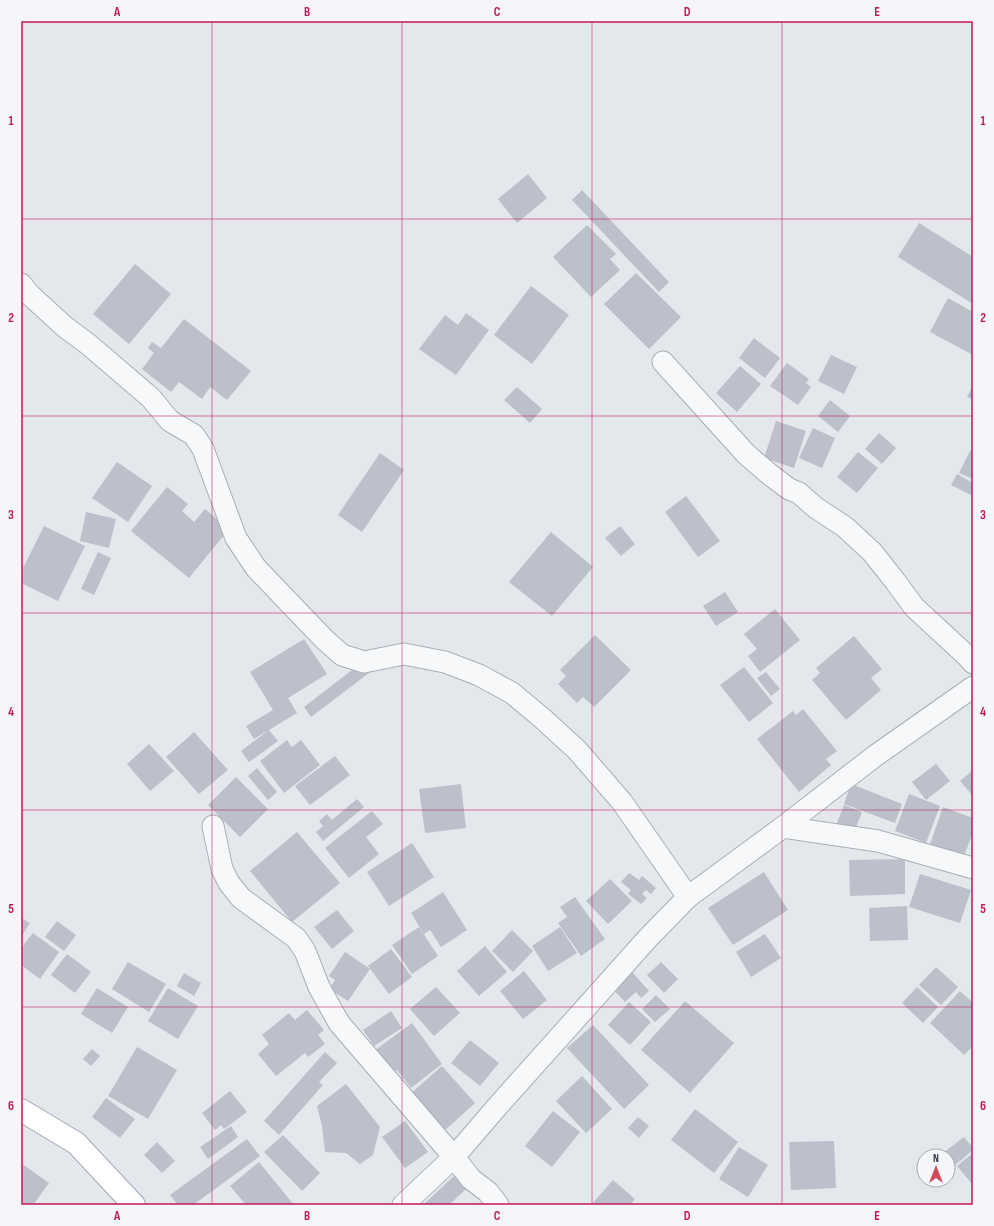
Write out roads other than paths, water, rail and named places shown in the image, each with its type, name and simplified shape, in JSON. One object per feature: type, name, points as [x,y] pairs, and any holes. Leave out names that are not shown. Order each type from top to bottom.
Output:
[{"type":"main road","points":[[21,1110],[76,1144],[134,1205]]},
{"type":"street","points":[[21,284],[30,295],[65,326],[151,398],[170,421],[194,435],[203,449],[236,538],[256,568],[324,639],[342,654],[364,662],[404,654],[444,662],[479,675],[512,693],[542,718],[576,750],[622,802],[688,897]]},
{"type":"street","points":[[663,362],[752,459],[789,489],[799,493],[816,508],[845,527],[872,552],[914,607],[971,655]]},
{"type":"street","points":[[403,1205],[454,1157],[648,938],[688,897],[783,827],[875,756],[973,687]]},
{"type":"street","points":[[213,826],[222,869],[229,882],[241,898],[296,938],[305,951],[319,987],[339,1023],[454,1157],[471,1179],[488,1192],[498,1205]]},
{"type":"street","points":[[783,827],[878,841],[973,868]]}]
